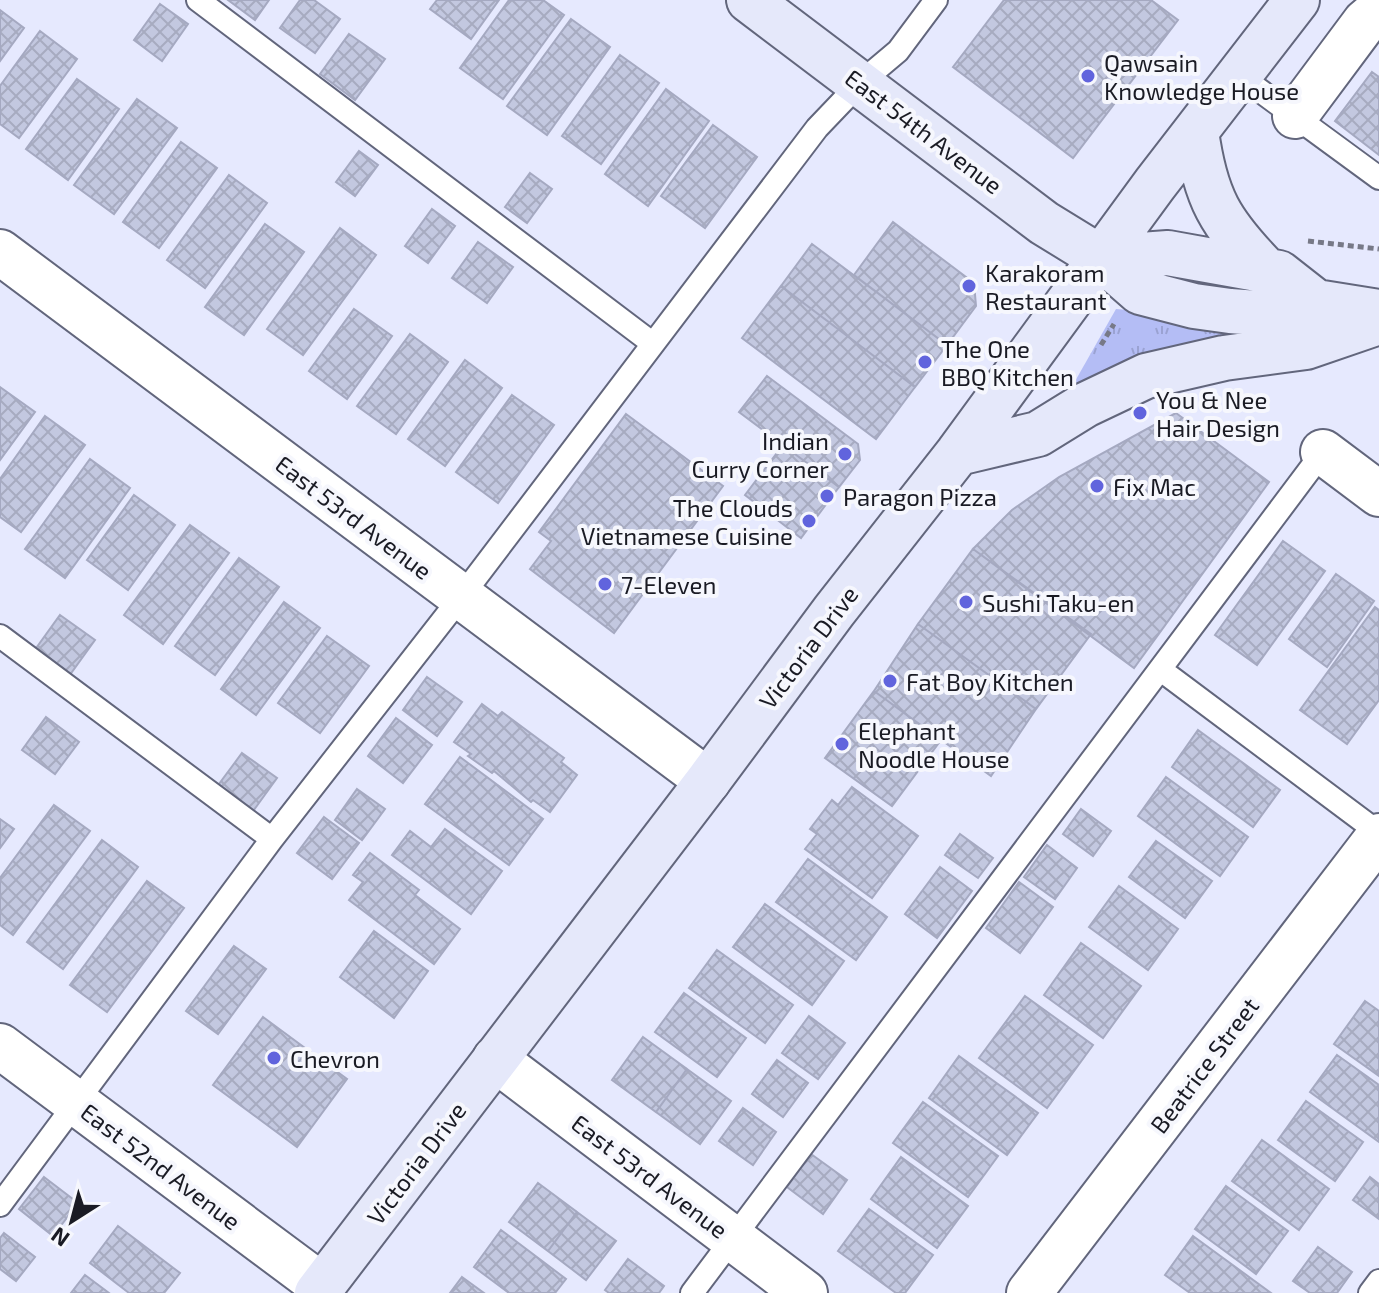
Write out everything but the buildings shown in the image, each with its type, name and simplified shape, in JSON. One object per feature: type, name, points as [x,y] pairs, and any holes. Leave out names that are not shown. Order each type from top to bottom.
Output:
[{"type":"street","name":"East 54th Avenue","points":[[749,0],[1044,223],[1101,258],[1140,292],[1194,306],[1272,314],[1316,302]]},
{"type":"street","name":"Victoria Drive","points":[[320,1290],[834,611],[958,453],[1240,76],[1291,2]]},
{"type":"street","points":[[1295,116],[1365,22],[1379,10]]},
{"type":"street","points":[[1196,131],[1202,174],[1214,205],[1241,244],[1267,271]]},
{"type":"street","name":"East 53rd Avenue","points":[[0,252],[708,781]]},
{"type":"street","points":[[1101,258],[1168,253],[1279,273],[1316,302],[1379,312]]},
{"type":"street","points":[[958,453],[1038,434],[1085,405],[1146,376],[1224,358],[1306,347],[1379,322]]},
{"type":"street","points":[[1323,452],[1379,494]]},
{"type":"street","name":"Beatrice Street","points":[[1029,1293],[1379,835]]},
{"type":"street","name":"East 52nd Avenue","points":[[0,1046],[320,1290]]},
{"type":"street","name":"East 53rd Avenue","points":[[495,1059],[805,1293]]},
{"type":"lane","points":[[198,0],[652,343]]},
{"type":"lane","points":[[0,1205],[272,839],[461,597],[817,128],[860,83],[898,51],[936,0]]},
{"type":"lane","points":[[1240,76],[1379,178]]},
{"type":"lane","points":[[692,1293],[1323,452]]},
{"type":"lane","points":[[0,636],[272,839]]},
{"type":"lane","points":[[1161,670],[1379,835]]},
{"type":"lane","points":[[1370,1293],[1379,1281]]},
{"type":"path","points":[[1301,240],[1379,249]]},
{"type":"green space","points":[[1116,309],[1273,330],[1078,386],[1074,383]]},
{"type":"place","name":"Qawsain Knowledge House","points":[[1088,76]]},
{"type":"place","name":"Karakoram Restaurant","points":[[969,286]]},
{"type":"place","name":"The One BBQ Kitchen","points":[[925,362]]},
{"type":"place","name":"You & Nee Hair Design","points":[[1140,413]]},
{"type":"place","name":"Indian Curry Corner","points":[[845,454]]},
{"type":"place","name":"Fix Mac","points":[[1097,486]]},
{"type":"place","name":"Paragon Pizza","points":[[827,496]]},
{"type":"place","name":"The Clouds Vietnamese Cuisine","points":[[809,521]]},
{"type":"place","name":"7-Eleven","points":[[605,584]]},
{"type":"place","name":"Sushi Taku-en","points":[[966,602]]},
{"type":"place","name":"Fat Boy Kitchen","points":[[890,681]]},
{"type":"place","name":"Elephant Noodle House","points":[[842,744]]},
{"type":"place","name":"Chevron","points":[[274,1058]]}]
